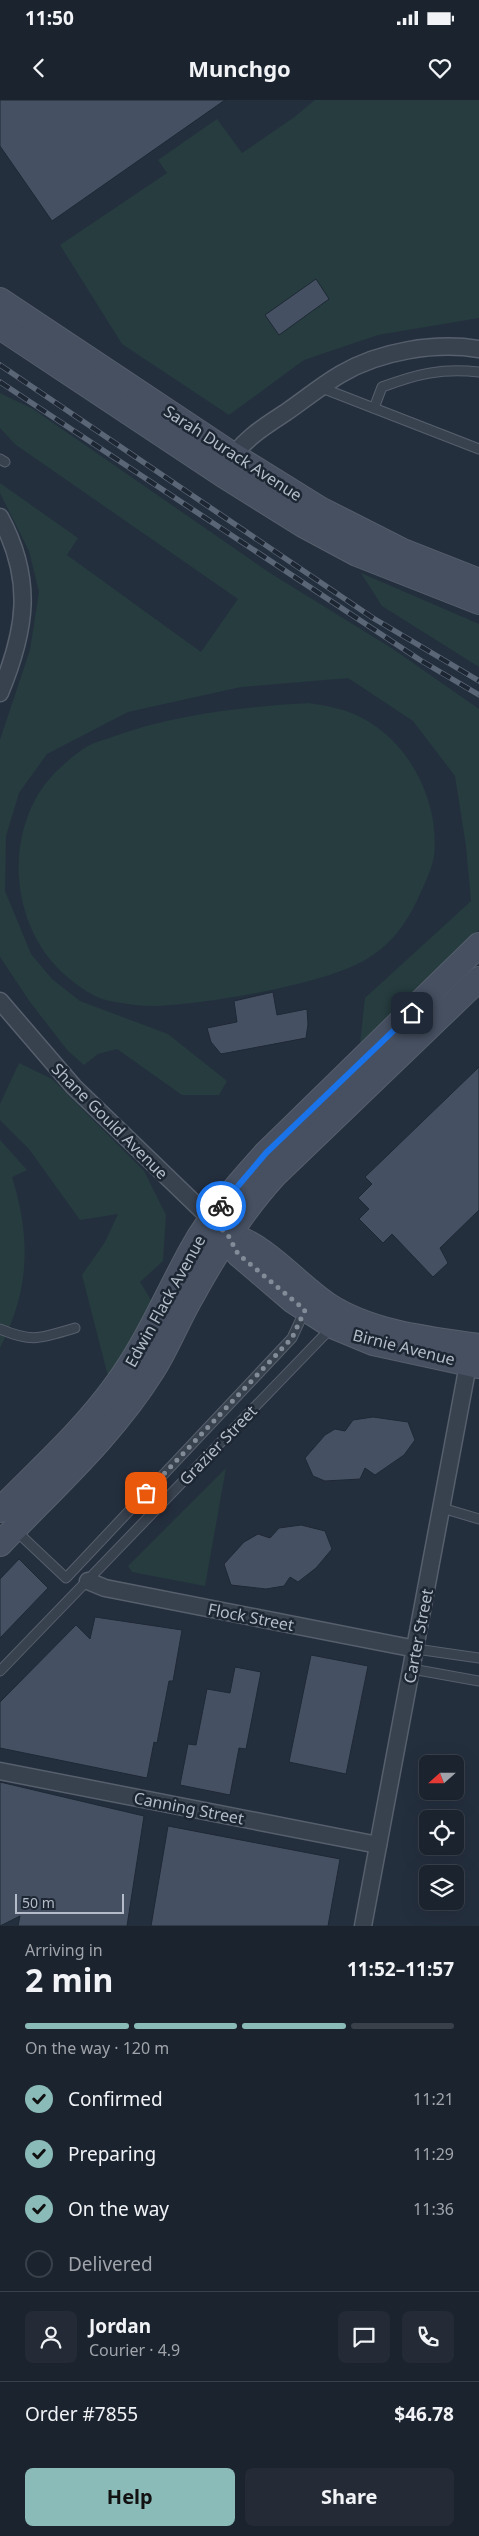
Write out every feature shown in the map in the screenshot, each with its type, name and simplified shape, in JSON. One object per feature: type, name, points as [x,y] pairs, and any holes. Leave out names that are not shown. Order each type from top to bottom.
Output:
[{"type":"street","name":"Sarah Durack Avenue","points":[[1,296],[228,465],[304,525],[357,554],[479,602]]},
{"type":"street","name":"Sarah Durack Avenue","points":[[0,327],[228,465],[403,551],[479,581]]},
{"type":"street","points":[[228,465],[264,427],[342,374],[376,359],[420,349],[479,349]]},
{"type":"street","points":[[0,517],[13,542],[20,568],[24,595],[23,622],[17,648],[0,694]]},
{"type":"street","name":"Edwin Flack Avenue","points":[[7,1536],[105,1436],[153,1369],[191,1297],[234,1188],[266,1153],[479,945]]},
{"type":"street","name":"Edwin Flack Avenue","points":[[0,1510],[87,1420],[116,1385],[149,1332],[193,1248],[249,1204],[276,1174],[479,979]]},
{"type":"street","name":"Shane Gould Avenue","points":[[0,1000],[74,1087],[220,1227]]},
{"type":"street","name":"Birnie Avenue","points":[[220,1227],[248,1241],[322,1316],[355,1319],[474,1355]]},
{"type":"street","name":"Carter Street","points":[[363,1926],[442,1508],[474,1355]]},
{"type":"street","name":"Flock Street","points":[[88,1580],[105,1588],[416,1649]]},
{"type":"street","name":"Canning Street","points":[[0,1771],[378,1845]]},
{"type":"lane","points":[[374,408],[382,387],[415,374],[455,370],[479,372]]},
{"type":"lane","points":[[322,388],[479,449]]},
{"type":"lane","points":[[7,1536],[66,1578],[292,1338],[322,1316]]},
{"type":"lane","name":"Grazier Street","points":[[0,1671],[88,1580],[322,1316]]},
{"type":"lane","points":[[0,1329],[20,1338],[33,1339],[75,1328]]},
{"type":"lane","points":[[442,1508],[479,1519]]},
{"type":"lane","points":[[416,1649],[479,1658]]},
{"type":"lane","points":[[412,1669],[479,1680]]},
{"type":"green space","points":[[315,100],[479,100],[479,318],[378,335],[304,360],[229,415],[122,344],[60,245],[167,173],[158,160],[217,119],[242,153],[293,118]]},
{"type":"green space","points":[[0,393],[33,409],[270,573],[393,649],[479,709],[479,930],[360,1044],[365,998],[471,901],[466,846],[455,776],[413,721],[348,678],[241,687],[128,712],[47,754],[19,793],[6,836],[5,891],[31,954],[52,979],[80,1001],[168,1034],[227,1081],[219,1095],[182,1095],[117,1049],[98,1054],[84,1065],[68,1051],[30,1002],[0,957],[0,740],[30,650],[39,592],[29,551],[0,493],[0,483],[78,538],[67,555],[201,652],[238,599],[16,445],[0,428]]},
{"type":"green space","points":[[361,573],[479,624],[479,667],[382,606]]},
{"type":"green space","points":[[309,703],[344,710],[364,719],[381,730],[396,744],[408,760],[419,777],[427,796],[435,836],[433,861],[416,903],[406,921],[393,937],[370,957],[327,976],[267,991],[205,1001],[156,1006],[121,1003],[98,997],[86,991],[65,975],[49,958],[36,938],[27,916],[21,893],[19,869],[20,845],[26,822],[39,793],[56,772],[86,747],[138,728],[210,713]]},
{"type":"green space","points":[[19,1063],[52,1079],[144,1171],[166,1215],[163,1261],[140,1282],[153,1303],[109,1380],[82,1275],[105,1242],[118,1214],[80,1220],[29,1149],[0,1120],[0,1104]]},
{"type":"green space","points":[[0,1140],[27,1170],[12,1177],[22,1222],[24,1264],[17,1305],[0,1348]]},
{"type":"green space","points":[[226,1468],[205,1586],[132,1572],[128,1566]]},
{"type":"building","points":[[0,100],[225,100],[52,221],[0,146]]},
{"type":"building","points":[[316,279],[329,299],[279,335],[265,315]]},
{"type":"building","points":[[273,992],[277,1015],[307,1009],[308,1024],[306,1038],[221,1054],[211,1042],[207,1028],[237,1022],[234,1001]]},
{"type":"building","points":[[479,1067],[479,1210],[440,1248],[448,1263],[433,1277],[392,1234],[383,1243],[359,1219],[369,1209],[358,1198],[372,1184],[365,1177]]},
{"type":"building","points":[[373,1417],[408,1422],[415,1440],[404,1455],[375,1475],[365,1468],[360,1479],[325,1481],[313,1476],[305,1458],[325,1435],[335,1429],[345,1431],[353,1420]]},
{"type":"building","points":[[301,1525],[325,1531],[332,1549],[316,1568],[298,1582],[290,1577],[284,1586],[266,1589],[231,1585],[224,1564],[244,1542],[258,1534],[270,1538],[279,1528]]},
{"type":"building","points":[[19,1559],[48,1588],[0,1638],[0,1579]]},
{"type":"building","points":[[95,1617],[182,1630],[173,1681],[169,1681],[157,1743],[154,1742],[147,1778],[0,1748],[0,1702],[76,1625],[90,1639]]},
{"type":"building","points":[[311,1655],[368,1666],[346,1774],[289,1762]]},
{"type":"building","points":[[235,1667],[261,1672],[246,1749],[239,1748],[230,1795],[180,1785],[188,1744],[196,1745],[207,1689],[230,1693]]},
{"type":"building","points":[[0,1782],[144,1816],[127,1926],[18,1926],[20,1916],[0,1926]]},
{"type":"building","points":[[168,1826],[340,1859],[328,1926],[151,1926]]},
{"type":"railway","points":[[0,365],[373,618],[479,681]]},
{"type":"railway","points":[[0,382],[420,660],[479,695]]},
{"type":"way so far","points":[[146,1493],[292,1338],[305,1310],[238,1254],[228,1235],[212,1220],[221,1206]]},
{"type":"route","points":[[221,1206],[234,1188],[266,1153],[412,1013]]}]
